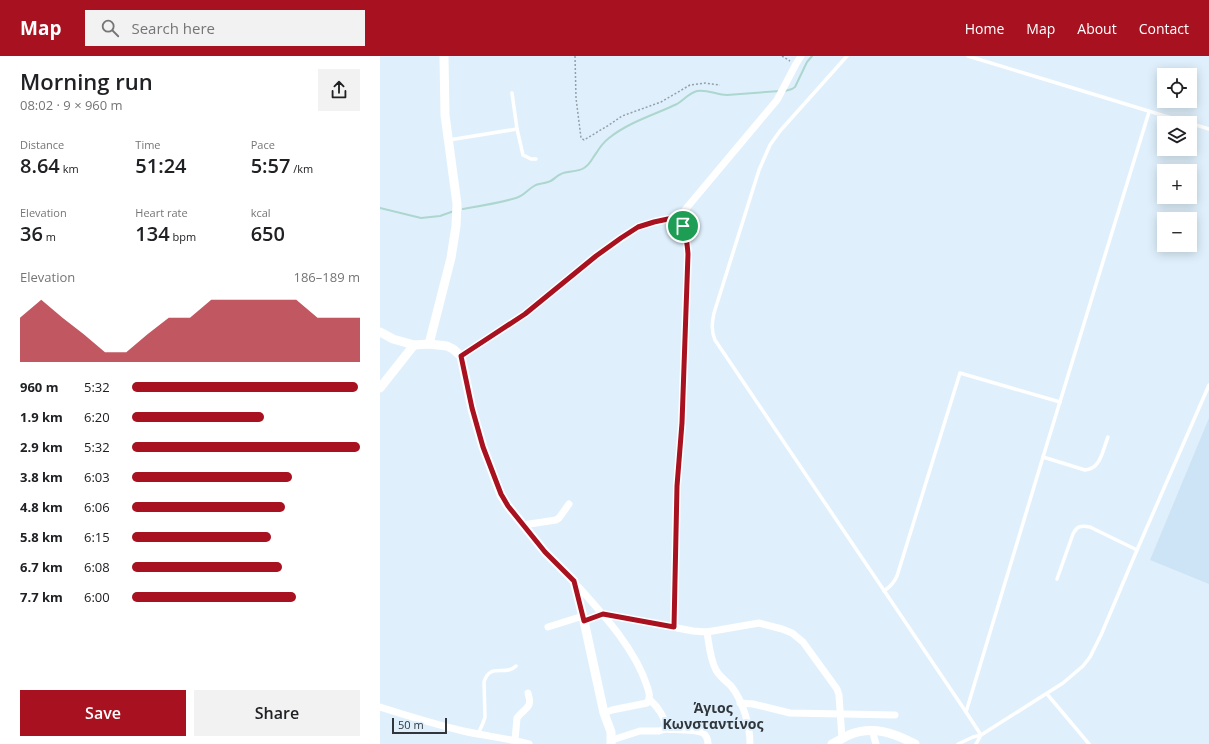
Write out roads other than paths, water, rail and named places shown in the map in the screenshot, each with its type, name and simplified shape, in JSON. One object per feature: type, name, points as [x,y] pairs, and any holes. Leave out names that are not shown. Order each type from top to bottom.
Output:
[{"type":"street","points":[[429,344],[451,258],[456,226],[457,204],[446,115],[444,56]]},
{"type":"street","points":[[677,220],[772,107],[801,56]]},
{"type":"street","points":[[461,356],[525,314],[596,256],[638,227],[668,219],[677,220],[683,226],[688,254],[682,423],[677,486],[674,627]]},
{"type":"street","points":[[380,332],[393,339],[414,345],[429,344],[447,346],[461,356],[472,408],[483,447],[504,501],[545,552],[574,581],[603,614],[621,638],[640,667],[644,676],[650,700],[659,709],[665,722],[665,729]]},
{"type":"street","points":[[380,388],[414,345]]},
{"type":"street","points":[[523,525],[556,520],[570,504]]},
{"type":"street","points":[[574,581],[604,713],[611,732],[612,742],[640,731],[659,731],[665,729],[702,732],[707,738],[708,744]]},
{"type":"street","points":[[548,627],[603,614],[693,631],[707,632],[759,623],[782,629],[792,634],[802,642],[837,689],[839,695],[842,739]]},
{"type":"street","points":[[707,632],[710,651],[716,670],[732,687],[740,703],[748,728],[750,744]]},
{"type":"street","points":[[515,740],[517,718],[527,709],[529,705],[528,693]]},
{"type":"street","points":[[604,713],[626,707],[641,705],[650,700]]},
{"type":"street","points":[[740,703],[753,704],[790,713],[895,715]]},
{"type":"street","points":[[380,707],[427,722],[529,744]]},
{"type":"street","points":[[872,730],[876,744]]},
{"type":"street","points":[[832,744],[855,733],[872,730],[889,733],[915,744]]},
{"type":"lane","points":[[847,56],[780,131],[764,157],[758,170],[714,313],[712,332],[715,340],[981,735]]},
{"type":"lane","points":[[968,56],[1164,116]]},
{"type":"lane","points":[[512,94],[517,129],[523,155],[531,159],[536,159]]},
{"type":"lane","points":[[966,712],[1149,112]]},
{"type":"lane","points":[[1197,125],[1209,129]]},
{"type":"lane","points":[[449,140],[517,129]]},
{"type":"lane","points":[[884,591],[894,583],[897,576],[960,373],[1060,402]]},
{"type":"lane","points":[[958,744],[973,736],[981,735],[1047,694],[1074,675],[1090,657],[1101,635],[1209,385]]},
{"type":"lane","points":[[1043,457],[1085,470],[1090,470],[1096,466],[1108,437]]},
{"type":"lane","points":[[1057,579],[1073,534],[1079,526],[1090,527],[1137,550]]},
{"type":"lane","points":[[478,734],[485,717],[485,678],[489,672],[508,670],[516,666]]},
{"type":"lane","points":[[1047,694],[1089,744]]},
{"type":"lane","points":[[976,744],[981,735]]},
{"type":"waterway","points":[[785,91],[795,87],[807,62],[812,56]]},
{"type":"waterway","points":[[463,209],[510,200],[519,197],[536,185],[550,181],[559,175],[581,170],[588,165],[599,148],[617,132],[633,123],[677,104],[694,92],[704,91],[727,95],[780,91]]},
{"type":"waterway","points":[[380,208],[421,218],[440,216],[454,211]]},
{"type":"district","name":"Άγιος Κωνσταντίνος","points":[[713,716]]}]
